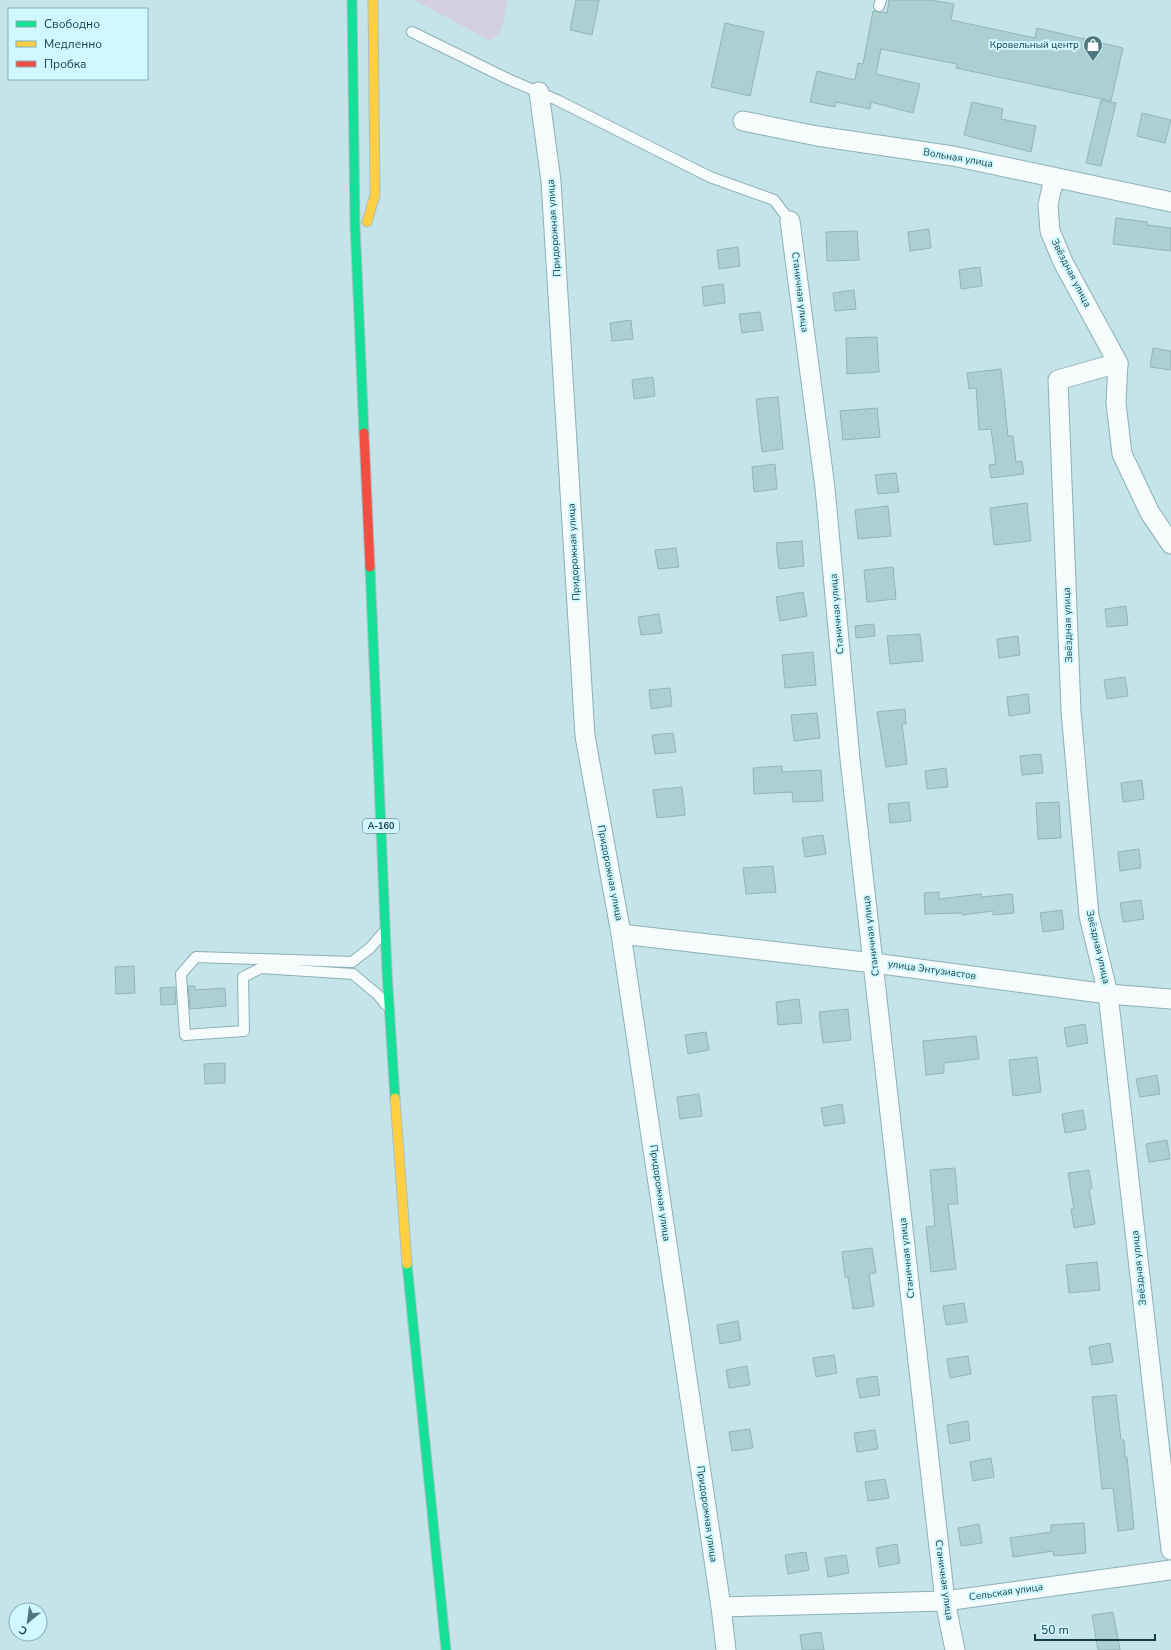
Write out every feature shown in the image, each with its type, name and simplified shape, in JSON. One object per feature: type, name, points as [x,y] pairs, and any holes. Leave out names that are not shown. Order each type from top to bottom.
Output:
[{"type":"highway","name":"А-160","points":[[352,0],[355,224],[385,930],[404,1230],[446,1650]]},
{"type":"highway","points":[[363,0],[367,226],[376,195],[373,0]]},
{"type":"highway","points":[[407,1135],[410,1173]]},
{"type":"highway","points":[[427,1365],[454,1650]]},
{"type":"street","name":"Придорожная улица","points":[[539,92],[552,181],[585,736],[622,934],[721,1607],[726,1650]]},
{"type":"street","name":"Вольная улица","points":[[743,121],[817,136],[954,156],[1171,202]]},
{"type":"street","name":"Звёздная улица","points":[[1054,178],[1048,205],[1050,231],[1063,262],[1118,363],[1058,380],[1072,719],[1089,916],[1108,994],[1171,1550]]},
{"type":"street","name":"Станичная улица","points":[[790,221],[825,488],[850,760],[945,1601],[955,1650]]},
{"type":"street","points":[[1118,363],[1116,403],[1122,454],[1150,513],[1171,544]]},
{"type":"street","name":"улица Энтузиастов","points":[[622,934],[874,963],[1108,994],[1171,999]]},
{"type":"street","name":"Сельская улица","points":[[721,1607],[945,1601],[1171,1570]]},
{"type":"lane","points":[[412,32],[539,92],[710,177],[774,200],[790,221]]},
{"type":"lane","points":[[385,930],[370,948],[352,962],[196,957],[180,974],[184,1036],[244,1031],[243,977],[261,968],[353,974],[378,995],[390,1010]]},
{"type":"shaded area","points":[[414,0],[507,0],[501,29],[495,37],[489,40]]},
{"type":"building","points":[[576,0],[599,0],[592,35],[570,30]]},
{"type":"building","points":[[889,0],[930,0],[954,4],[951,20],[1035,38],[1037,28],[1123,48],[1111,101],[956,68],[957,64],[881,49],[876,74],[920,84],[913,113],[871,102],[870,109],[836,102],[835,107],[810,102],[817,71],[855,80],[858,63],[863,64],[873,11],[887,13]]},
{"type":"building","points":[[725,23],[764,32],[750,96],[711,87]]},
{"type":"building","points":[[1101,100],[1116,103],[1101,166],[1086,163]]},
{"type":"building","points":[[972,102],[1003,109],[1001,119],[1036,126],[1031,152],[964,135]]},
{"type":"building","points":[[1142,113],[1171,120],[1165,143],[1137,136]]},
{"type":"building","points":[[1116,218],[1147,222],[1147,225],[1171,228],[1171,251],[1113,244]]},
{"type":"building","points":[[929,229],[931,248],[910,251],[908,232]]},
{"type":"building","points":[[857,231],[859,260],[827,261],[826,232]]},
{"type":"building","points":[[738,247],[740,266],[719,269],[717,250]]},
{"type":"building","points":[[980,267],[982,286],[961,289],[959,270]]},
{"type":"building","points":[[723,284],[725,303],[704,306],[702,287]]},
{"type":"building","points":[[854,290],[856,309],[835,311],[833,293]]},
{"type":"building","points":[[760,312],[763,330],[742,333],[739,314]]},
{"type":"building","points":[[631,320],[633,339],[612,341],[610,323]]},
{"type":"building","points":[[877,337],[879,372],[847,374],[846,338]]},
{"type":"building","points":[[1153,348],[1171,351],[1171,370],[1150,367]]},
{"type":"building","points":[[1001,369],[1008,436],[1013,436],[1016,462],[1022,461],[1024,474],[991,478],[989,465],[996,464],[991,429],[979,430],[976,388],[969,389],[967,373]]},
{"type":"building","points":[[653,377],[655,396],[634,399],[632,380]]},
{"type":"building","points":[[778,397],[783,449],[762,452],[756,399]]},
{"type":"building","points":[[877,408],[880,437],[843,440],[840,411]]},
{"type":"building","points":[[775,464],[777,489],[754,492],[752,467]]},
{"type":"building","points":[[896,473],[899,492],[878,494],[875,475]]},
{"type":"building","points":[[1027,503],[1031,541],[994,545],[990,508]]},
{"type":"building","points":[[888,506],[891,536],[858,539],[855,510]]},
{"type":"building","points":[[802,541],[804,566],[779,569],[776,543]]},
{"type":"building","points":[[676,548],[679,567],[658,569],[655,550]]},
{"type":"building","points":[[893,567],[896,599],[867,602],[864,570]]},
{"type":"building","points":[[803,592],[807,616],[780,621],[776,597]]},
{"type":"building","points":[[1126,606],[1128,625],[1107,627],[1105,609]]},
{"type":"building","points":[[659,614],[662,633],[641,635],[638,617]]},
{"type":"building","points":[[874,624],[875,636],[856,638],[855,626]]},
{"type":"building","points":[[920,634],[923,661],[890,664],[887,636]]},
{"type":"building","points":[[1018,636],[1020,655],[999,658],[997,639]]},
{"type":"building","points":[[813,652],[816,685],[785,688],[782,655]]},
{"type":"building","points":[[1125,677],[1128,696],[1107,699],[1104,680]]},
{"type":"building","points":[[670,688],[672,706],[651,709],[649,690]]},
{"type":"building","points":[[1028,694],[1030,713],[1009,716],[1007,697]]},
{"type":"building","points":[[905,709],[906,724],[902,724],[907,764],[886,767],[877,712]]},
{"type":"building","points":[[817,713],[820,738],[794,741],[791,715]]},
{"type":"building","points":[[673,733],[676,752],[655,754],[652,735]]},
{"type":"building","points":[[1041,754],[1043,773],[1022,775],[1020,756]]},
{"type":"building","points":[[782,766],[782,772],[821,770],[823,801],[793,802],[792,792],[754,794],[753,768]]},
{"type":"building","points":[[946,768],[948,787],[927,789],[925,771]]},
{"type":"building","points":[[1142,780],[1144,799],[1123,802],[1121,783]]},
{"type":"building","points":[[682,787],[685,815],[657,818],[653,790]]},
{"type":"building","points":[[909,802],[911,821],[890,823],[888,804]]},
{"type":"building","points":[[1059,802],[1061,838],[1038,839],[1036,803]]},
{"type":"building","points":[[823,835],[826,854],[805,857],[802,838]]},
{"type":"building","points":[[1139,849],[1141,868],[1120,871],[1118,852]]},
{"type":"building","points":[[773,866],[776,892],[746,894],[743,868]]},
{"type":"building","points":[[939,892],[939,899],[981,894],[982,897],[1012,894],[1014,913],[993,915],[993,911],[962,915],[962,913],[925,914],[924,893]]},
{"type":"building","points":[[1141,900],[1144,919],[1123,922],[1120,903]]},
{"type":"building","points":[[1062,910],[1064,929],[1043,932],[1040,913]]},
{"type":"building","points":[[134,966],[135,993],[116,994],[115,967]]},
{"type":"building","points":[[188,986],[195,986],[195,990],[225,988],[226,1006],[190,1009]]},
{"type":"building","points":[[175,987],[176,1004],[161,1005],[160,988]]},
{"type":"building","points":[[799,999],[802,1023],[778,1025],[776,1002]]},
{"type":"building","points":[[848,1009],[851,1040],[823,1043],[819,1012]]},
{"type":"building","points":[[1085,1024],[1088,1043],[1067,1047],[1064,1028]]},
{"type":"building","points":[[706,1032],[709,1050],[688,1054],[685,1035]]},
{"type":"building","points":[[976,1036],[979,1059],[944,1063],[944,1073],[926,1075],[923,1041]]},
{"type":"building","points":[[1037,1057],[1041,1092],[1013,1096],[1009,1060]]},
{"type":"building","points":[[225,1063],[225,1083],[205,1084],[204,1064]]},
{"type":"building","points":[[1157,1075],[1160,1094],[1140,1097],[1136,1079]]},
{"type":"building","points":[[699,1094],[702,1116],[680,1119],[677,1097]]},
{"type":"building","points":[[842,1104],[845,1123],[824,1126],[821,1108]]},
{"type":"building","points":[[1083,1110],[1086,1129],[1065,1133],[1062,1114]]},
{"type":"building","points":[[1167,1140],[1170,1159],[1149,1162],[1146,1144]]},
{"type":"building","points":[[955,1168],[958,1204],[948,1204],[956,1269],[931,1272],[926,1227],[935,1226],[930,1170]]},
{"type":"building","points":[[1089,1170],[1092,1188],[1089,1189],[1095,1224],[1074,1228],[1071,1209],[1074,1209],[1068,1173]]},
{"type":"building","points":[[872,1248],[876,1273],[869,1274],[874,1306],[853,1309],[848,1277],[845,1277],[842,1252]]},
{"type":"building","points":[[1097,1262],[1100,1290],[1069,1293],[1066,1265]]},
{"type":"building","points":[[964,1303],[967,1322],[946,1325],[943,1306]]},
{"type":"building","points":[[738,1321],[741,1340],[720,1344],[717,1325]]},
{"type":"building","points":[[1110,1343],[1113,1362],[1092,1365],[1089,1347]]},
{"type":"building","points":[[834,1355],[837,1373],[816,1377],[813,1358]]},
{"type":"building","points":[[968,1356],[971,1374],[950,1378],[947,1359]]},
{"type":"building","points":[[747,1366],[750,1385],[729,1388],[726,1370]]},
{"type":"building","points":[[877,1376],[880,1395],[860,1398],[856,1379]]},
{"type":"building","points":[[1116,1395],[1121,1440],[1124,1440],[1125,1458],[1127,1457],[1134,1529],[1118,1531],[1113,1488],[1102,1489],[1092,1397]]},
{"type":"building","points":[[968,1421],[970,1440],[950,1444],[947,1425]]},
{"type":"building","points":[[750,1429],[753,1448],[732,1451],[729,1432]]},
{"type":"building","points":[[875,1430],[878,1449],[857,1452],[854,1433]]},
{"type":"building","points":[[991,1458],[994,1477],[973,1481],[970,1462]]},
{"type":"building","points":[[885,1479],[889,1498],[868,1501],[865,1482]]},
{"type":"building","points":[[1084,1523],[1086,1553],[1054,1556],[1053,1551],[1013,1557],[1010,1538],[1051,1532],[1051,1525]]},
{"type":"building","points":[[979,1524],[982,1543],[961,1546],[958,1528]]},
{"type":"building","points":[[897,1544],[900,1563],[879,1567],[876,1548]]},
{"type":"building","points":[[806,1552],[809,1570],[788,1574],[785,1555]]},
{"type":"building","points":[[846,1555],[849,1573],[828,1577],[825,1558]]},
{"type":"building","points":[[1113,1612],[1120,1650],[1098,1650],[1092,1615]]},
{"type":"building","points":[[821,1632],[824,1650],[802,1650],[800,1635]]},
{"type":"traffic: fast","points":[[352,0],[355,224],[364,433]]},
{"type":"traffic: fast","points":[[370,567],[387,972],[395,1098]]},
{"type":"traffic: fast","points":[[407,1264],[446,1650]]},
{"type":"traffic: slow","points":[[367,222],[375,195],[373,0]]},
{"type":"traffic: slow","points":[[395,1098],[407,1264]]},
{"type":"traffic: jam","points":[[364,433],[370,567]]},
{"type":"place","name":"Кровельный центр","points":[[1093,62]]}]
